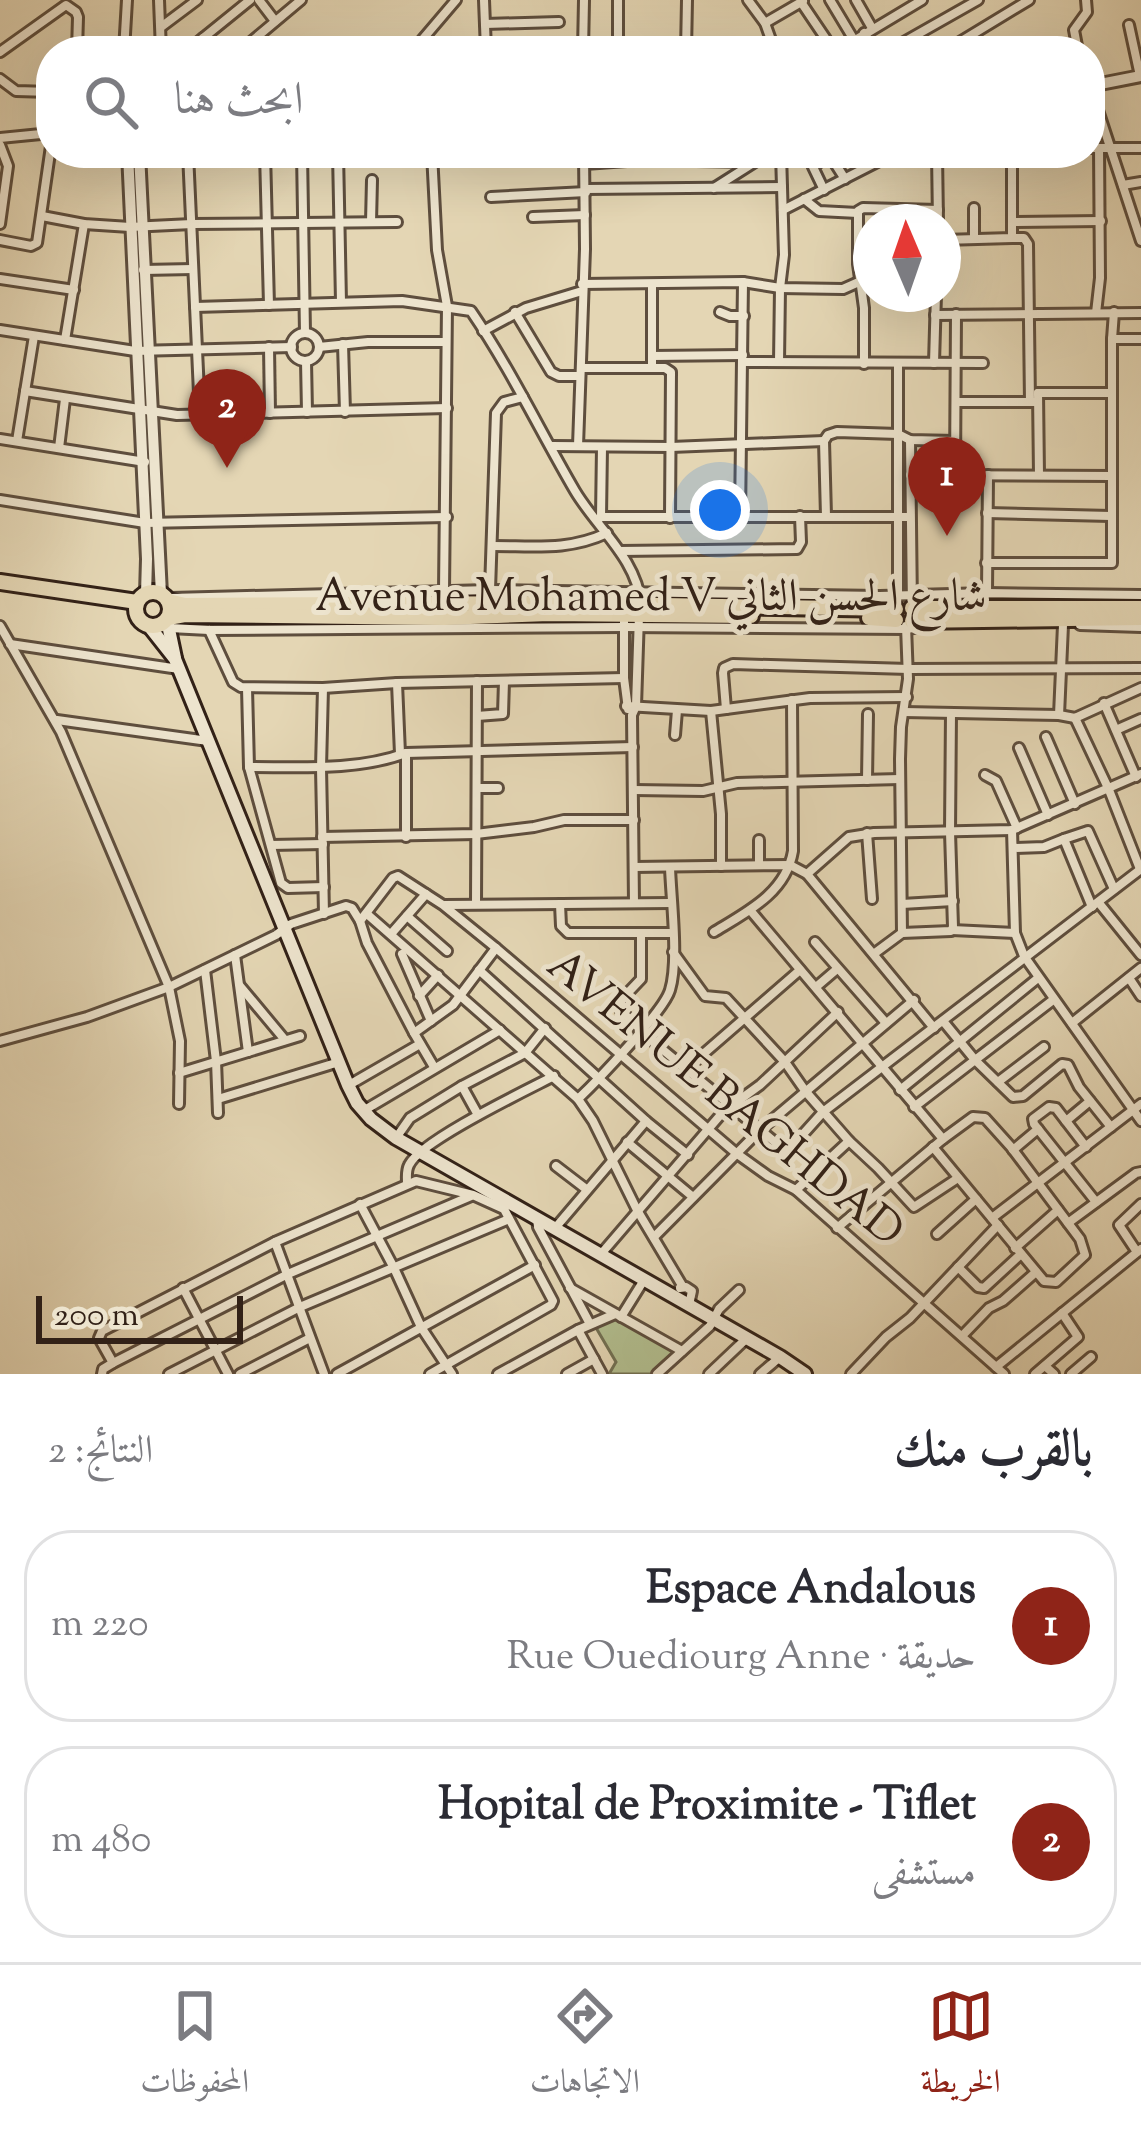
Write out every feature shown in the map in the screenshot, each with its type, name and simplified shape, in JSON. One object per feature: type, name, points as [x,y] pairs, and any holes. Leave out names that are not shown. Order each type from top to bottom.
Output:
[{"type":"main road","points":[[0,582],[185,605],[905,612],[1141,608]]},
{"type":"main road","points":[[153,601],[141,622],[163,624],[185,615],[444,618],[632,609]]},
{"type":"main road","points":[[153,601],[320,1029],[363,1111],[396,1138],[507,1209],[537,1216],[644,1280],[679,1292],[689,1305],[805,1374]]},
{"type":"main road","points":[[905,612],[1141,622]]},
{"type":"main road","points":[[163,624],[177,664]]},
{"type":"street","points":[[125,36],[127,0]]},
{"type":"street","points":[[159,0],[161,36]]},
{"type":"street","points":[[161,27],[197,0]]},
{"type":"street","points":[[205,36],[250,0]]},
{"type":"street","points":[[260,0],[275,22]]},
{"type":"street","points":[[258,36],[301,0]]},
{"type":"street","points":[[425,36],[456,0]]},
{"type":"street","points":[[484,0],[485,36]]},
{"type":"street","points":[[583,36],[584,0]]},
{"type":"street","points":[[618,0],[618,36]]},
{"type":"street","points":[[686,36],[687,0]]},
{"type":"street","points":[[830,0],[852,36]]},
{"type":"street","points":[[856,0],[870,36]]},
{"type":"street","points":[[860,36],[922,0]]},
{"type":"street","points":[[914,36],[978,0]]},
{"type":"street","points":[[970,36],[1029,0]]},
{"type":"street","points":[[1075,36],[1087,12],[1086,0]]},
{"type":"street","points":[[765,23],[803,1],[825,36]]},
{"type":"street","points":[[753,2],[770,36]]},
{"type":"street","points":[[0,52],[66,5],[78,17],[77,36]]},
{"type":"street","points":[[485,24],[559,22]]},
{"type":"street","points":[[1105,83],[1140,76],[1129,25]]},
{"type":"street","points":[[0,79],[16,91],[36,92]]},
{"type":"street","points":[[1105,130],[1141,241]]},
{"type":"street","points":[[0,224],[8,166],[0,141],[36,135]]},
{"type":"street","points":[[1105,148],[1141,148]]},
{"type":"street","points":[[0,240],[35,245],[48,168]]},
{"type":"street","points":[[129,168],[146,351]]},
{"type":"street","points":[[138,168],[135,227],[143,270],[153,601],[490,590],[632,609],[905,612],[987,593],[1141,595]]},
{"type":"street","points":[[189,168],[200,415]]},
{"type":"street","points":[[265,168],[269,305]]},
{"type":"street","points":[[302,168],[305,333]]},
{"type":"street","points":[[338,168],[341,302]]},
{"type":"street","points":[[433,168],[437,250],[447,306],[444,591]]},
{"type":"street","points":[[578,446],[585,168]]},
{"type":"street","points":[[713,189],[743,168]]},
{"type":"street","points":[[779,362],[782,168]]},
{"type":"street","points":[[813,168],[824,190]]},
{"type":"street","points":[[839,168],[845,179]]},
{"type":"street","points":[[783,210],[866,168]]},
{"type":"street","points":[[937,168],[938,204]]},
{"type":"street","points":[[1012,168],[1012,238]]},
{"type":"street","points":[[1096,168],[1101,221],[1096,313]]},
{"type":"street","points":[[371,222],[372,180]]},
{"type":"street","points":[[1123,185],[1141,182]]},
{"type":"street","points":[[491,197],[783,187]]},
{"type":"street","points":[[804,200],[819,211],[853,213]]},
{"type":"street","points":[[974,208],[974,239]]},
{"type":"street","points":[[533,218],[585,215]]},
{"type":"street","points":[[42,217],[135,227],[397,222]]},
{"type":"street","points":[[1012,222],[1101,221]]},
{"type":"street","points":[[64,340],[84,224]]},
{"type":"street","points":[[961,239],[1027,241],[1039,475]]},
{"type":"street","points":[[143,270],[193,269]]},
{"type":"street","points":[[0,279],[74,290]]},
{"type":"street","points":[[483,331],[515,312],[582,288],[743,282],[780,288],[853,286]]},
{"type":"street","points":[[740,518],[743,282]]},
{"type":"street","points":[[652,284],[652,368]]},
{"type":"street","points":[[195,307],[402,301],[471,310],[579,497],[600,519],[627,564],[632,609],[634,903]]},
{"type":"street","points":[[515,312],[551,372],[559,376],[668,368],[670,518]]},
{"type":"street","points":[[720,312],[743,316]]},
{"type":"street","points":[[864,312],[864,364]]},
{"type":"street","points":[[934,363],[935,312]]},
{"type":"street","points":[[986,562],[1112,563],[1114,312]]},
{"type":"street","points":[[935,315],[1141,313]]},
{"type":"street","points":[[955,474],[956,314]]},
{"type":"street","points":[[0,330],[146,351],[292,347]]},
{"type":"street","points":[[305,333],[294,339],[292,347],[295,356],[306,361]]},
{"type":"street","points":[[305,333],[317,339],[319,347],[316,356],[306,361]]},
{"type":"street","points":[[16,441],[34,336]]},
{"type":"street","points":[[1112,339],[1141,338]]},
{"type":"street","points":[[319,347],[446,342]]},
{"type":"street","points":[[343,344],[345,412]]},
{"type":"street","points":[[269,347],[270,413]]},
{"type":"street","points":[[652,356],[983,363]]},
{"type":"street","points":[[306,361],[307,412]]},
{"type":"street","points":[[898,363],[898,517],[909,669],[900,741],[902,933]]},
{"type":"street","points":[[25,391],[200,415],[448,408]]},
{"type":"street","points":[[956,402],[1112,394]]},
{"type":"street","points":[[59,448],[65,398]]},
{"type":"street","points":[[490,590],[496,413],[504,402],[523,398]]},
{"type":"street","points":[[826,516],[824,441],[828,435],[898,434],[910,440],[956,441]]},
{"type":"street","points":[[0,439],[147,462]]},
{"type":"street","points":[[905,612],[910,440]]},
{"type":"street","points":[[552,446],[824,441]]},
{"type":"street","points":[[600,519],[602,447]]},
{"type":"street","points":[[910,475],[1112,476]]},
{"type":"street","points":[[987,593],[988,475]]},
{"type":"street","points":[[0,500],[150,523],[446,517]]},
{"type":"street","points":[[987,513],[1111,515]]},
{"type":"street","points":[[618,551],[797,549],[800,516]]},
{"type":"street","points":[[600,519],[910,518]]},
{"type":"street","points":[[493,546],[572,546],[607,533]]},
{"type":"street","points":[[627,564],[632,609],[624,678],[631,709]]},
{"type":"street","name":"Avenue Mohamed V شارع الحسن الثاني","points":[[163,624],[209,630],[632,609]]},
{"type":"street","name":"Avenue Mohamed V شارع الحسن الثاني","points":[[905,612],[926,626],[1141,622]]},
{"type":"street","points":[[1059,715],[1063,625]]},
{"type":"street","points":[[0,626],[56,720],[169,987],[180,1041],[179,1104]]},
{"type":"street","points":[[209,630],[247,705]]},
{"type":"street","points":[[9,644],[177,664]]},
{"type":"street","points":[[726,709],[723,673],[733,664],[1141,668]]},
{"type":"street","points":[[236,684],[323,688],[624,678]]},
{"type":"street","points":[[476,904],[477,681]]},
{"type":"street","points":[[477,716],[503,714],[504,681]]},
{"type":"street","points":[[397,683],[406,837]]},
{"type":"street","points":[[247,687],[249,767],[283,886],[324,887]]},
{"type":"street","points":[[323,688],[324,914]]},
{"type":"street","points":[[904,712],[1075,718],[1141,688]]},
{"type":"street","points":[[631,709],[711,710],[836,697],[907,698]]},
{"type":"street","points":[[714,932],[750,910],[782,882],[790,865],[791,700]]},
{"type":"street","points":[[807,874],[844,840],[867,833],[1015,828],[1138,776],[1104,703]]},
{"type":"street","points":[[675,735],[677,710]]},
{"type":"street","points":[[711,710],[721,866]]},
{"type":"street","points":[[951,713],[952,930]]},
{"type":"street","points":[[868,714],[868,780]]},
{"type":"street","points":[[641,933],[641,979],[620,1004],[621,1011],[787,1152],[823,1112],[1140,869],[1075,718]]},
{"type":"street","points":[[1116,730],[1141,719]]},
{"type":"street","points":[[56,720],[208,741]]},
{"type":"street","points":[[1046,737],[1075,804]]},
{"type":"street","points":[[249,767],[320,767],[403,754],[633,747]]},
{"type":"street","points":[[1019,748],[1048,815]]},
{"type":"street","points":[[985,775],[995,781],[1015,828],[1015,932],[1024,956],[1137,1107],[1141,1120]]},
{"type":"street","points":[[634,790],[900,779]]},
{"type":"street","points":[[477,788],[498,788]]},
{"type":"street","points":[[272,845],[476,834],[564,820],[634,820]]},
{"type":"street","points":[[1013,848],[1044,847],[1088,831],[1114,890]]},
{"type":"street","points":[[867,833],[872,899]]},
{"type":"street","points":[[1064,839],[1095,905],[1141,955]]},
{"type":"street","points":[[759,840],[759,865]]},
{"type":"street","points":[[634,867],[790,865],[807,874],[914,1000],[1013,1097],[1065,1064],[1111,1127]]},
{"type":"street","points":[[578,1099],[669,994],[673,952],[670,867]]},
{"type":"street","name":"AVENUE BAGHDAD","points":[[363,918],[394,878],[403,877],[443,905],[736,1153],[796,1190],[1000,1371]]},
{"type":"street","points":[[391,934],[426,894]]},
{"type":"street","points":[[902,904],[953,901]]},
{"type":"street","points":[[443,905],[671,903]]},
{"type":"street","points":[[560,904],[561,926],[568,933],[672,933]]},
{"type":"street","points":[[0,1041],[87,1017],[169,987],[284,929],[349,906],[391,934],[578,1099],[679,1292]]},
{"type":"street","points":[[750,910],[943,1139]]},
{"type":"street","points":[[407,916],[447,951]]},
{"type":"street","points":[[363,918],[367,943],[434,1066]]},
{"type":"street","points":[[875,953],[902,933],[1015,932]]},
{"type":"street","points":[[814,943],[886,1023]]},
{"type":"street","points":[[414,1033],[453,1004],[496,948]]},
{"type":"street","points":[[673,952],[705,996],[723,996],[849,1141],[914,1207],[958,1178]]},
{"type":"street","points":[[236,955],[248,1052]]},
{"type":"street","points":[[402,955],[431,1022]]},
{"type":"street","points":[[1072,1023],[1141,968]]},
{"type":"street","points":[[816,987],[837,969]]},
{"type":"street","points":[[205,970],[218,1113]]},
{"type":"street","points":[[479,970],[688,1155]]},
{"type":"street","points":[[686,1069],[800,970]]},
{"type":"street","points":[[418,997],[438,975]]},
{"type":"street","points":[[900,1090],[1038,978]]},
{"type":"street","points":[[1129,978],[1141,994]]},
{"type":"street","points":[[239,984],[285,1040]]},
{"type":"street","points":[[654,1237],[759,1131],[914,1000]]},
{"type":"street","points":[[914,1107],[1053,1000]]},
{"type":"street","points":[[601,1254],[729,1106],[760,1085],[838,1012]]},
{"type":"street","points":[[396,1138],[410,1118],[525,1053],[545,1028]]},
{"type":"street","points":[[363,1111],[500,1030]]},
{"type":"street","points":[[179,1073],[300,1036]]},
{"type":"street","points":[[348,1085],[420,1044]]},
{"type":"street","points":[[998,1082],[1044,1047]]},
{"type":"street","points":[[218,1100],[339,1063]]},
{"type":"street","points":[[407,1183],[407,1170],[420,1152],[554,1076]]},
{"type":"street","points":[[462,1086],[478,1115]]},
{"type":"street","points":[[1066,1121],[1090,1101]]},
{"type":"street","points":[[1086,1147],[1056,1108],[1049,1107],[1034,1119],[1096,1202]]},
{"type":"street","points":[[851,1374],[958,1268],[995,1222],[1137,1107]]},
{"type":"street","points":[[837,1228],[933,1147],[978,1115],[1013,1150],[1080,1238],[1085,1255],[1052,1283],[1044,1281],[933,1147]]},
{"type":"street","points":[[556,1227],[646,1121]]},
{"type":"street","points":[[1013,1150],[1038,1129]]},
{"type":"street","points":[[796,1190],[849,1141]]},
{"type":"street","points":[[627,1142],[693,1198]]},
{"type":"street","points":[[556,1166],[586,1189]]},
{"type":"street","points":[[1068,1223],[1141,1172]]},
{"type":"street","points":[[113,1363],[100,1333],[275,1242],[407,1183],[427,1182],[507,1209],[553,1303],[450,1370],[430,1374]]},
{"type":"street","points":[[102,1374],[113,1363],[289,1274],[473,1195]]},
{"type":"street","points":[[937,1234],[976,1199]]},
{"type":"street","points":[[360,1204],[421,1328],[450,1370]]},
{"type":"street","points":[[1000,1371],[1139,1250],[1119,1225],[1141,1204]]},
{"type":"street","points":[[169,1374],[507,1209]]},
{"type":"street","points":[[958,1268],[984,1288],[1058,1210]]},
{"type":"street","points":[[537,1216],[538,1227],[590,1324]]},
{"type":"street","points":[[275,1242],[320,1372]]},
{"type":"street","points":[[337,1374],[535,1265]]},
{"type":"street","points":[[962,1336],[1036,1272]]},
{"type":"street","points":[[498,1374],[590,1324],[618,1315],[644,1280]]},
{"type":"street","points":[[183,1288],[228,1374]]},
{"type":"street","points":[[570,1288],[682,1351]]},
{"type":"street","points":[[657,1374],[710,1326],[719,1309],[739,1290]]},
{"type":"street","points":[[1036,1374],[1079,1336],[1062,1313]]},
{"type":"street","points":[[578,1330],[602,1374]]},
{"type":"street","points":[[240,1374],[310,1337]]},
{"type":"street","points":[[709,1374],[747,1338]]},
{"type":"street","points":[[760,1374],[780,1357]]},
{"type":"street","points":[[1071,1374],[1090,1357]]},
{"type":"street","points":[[567,1374],[594,1359]]},
{"type":"street","points":[[1046,1366],[1054,1374]]},
{"type":"green space","points":[[616,1317],[677,1351],[651,1374],[609,1374],[616,1362],[595,1326]]},
{"type":"place","name":"Hopital de Proximite - Tiflet","points":[[227,468]]},
{"type":"place","name":"Espace Andalous","points":[[947,536]]}]
